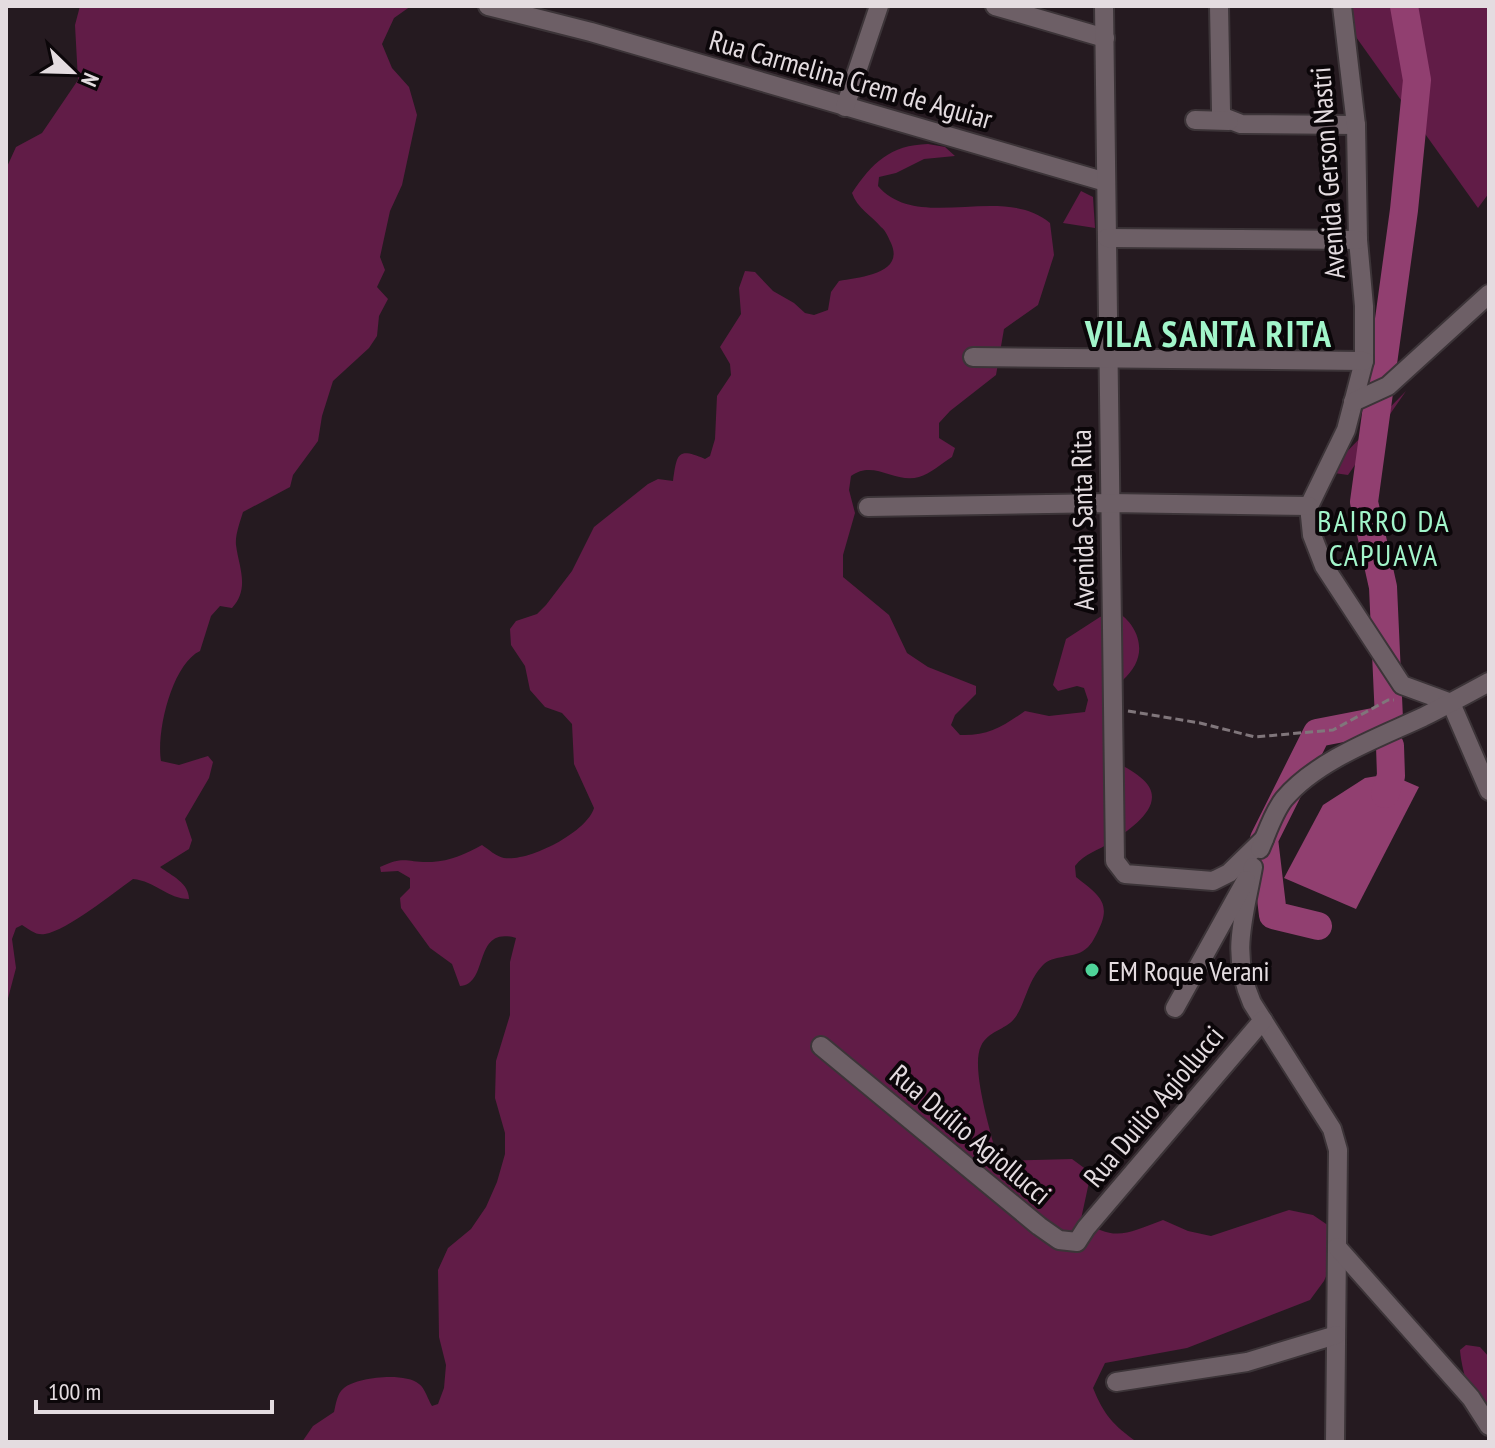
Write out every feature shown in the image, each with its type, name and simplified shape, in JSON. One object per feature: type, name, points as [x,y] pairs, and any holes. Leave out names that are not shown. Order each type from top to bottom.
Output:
[{"type":"street","name":"Rua Carmelina Crem de Aguiar","points":[[488,6],[591,32],[1106,182]]},
{"type":"street","points":[[845,107],[879,6]]},
{"type":"street","points":[[995,6],[1105,38]]},
{"type":"street","name":"Avenida Santa Rita","points":[[1104,6],[1115,861],[1125,874],[1213,881],[1229,873],[1264,839]]},
{"type":"street","points":[[1219,6],[1221,111],[1229,121]]},
{"type":"street","name":"Avenida Gerson Nastri","points":[[1309,506],[1346,430],[1364,361],[1356,125],[1342,6]]},
{"type":"street","points":[[1195,120],[1241,124],[1356,125]]},
{"type":"street","points":[[1107,238],[1358,240]]},
{"type":"street","points":[[1353,402],[1388,386],[1489,294]]},
{"type":"street","points":[[973,357],[1364,361]]},
{"type":"street","points":[[868,507],[1110,503],[1309,506],[1312,535],[1324,566],[1402,685],[1451,703],[1489,791]]},
{"type":"street","points":[[1175,1008],[1253,867],[1284,800],[1306,778],[1356,747],[1489,682]]},
{"type":"street","points":[[1253,867],[1238,959],[1244,986],[1332,1129],[1338,1150],[1335,1442]]},
{"type":"street","name":"Rua Duilio Agiollucci","points":[[1086,1228],[1263,1020]]},
{"type":"street","name":"Rua Duílio Agiollucci","points":[[821,1046],[988,1186],[1059,1240],[1077,1242],[1086,1228]]},
{"type":"street","points":[[1337,1247],[1471,1398],[1489,1426]]},
{"type":"street","points":[[1116,1382],[1247,1362],[1336,1335]]},
{"type":"path","points":[[1113,708],[1200,723],[1255,737],[1333,730],[1388,700],[1404,700]]},
{"type":"shaded area","points":[[80,6],[411,6],[394,18],[382,44],[392,68],[409,87],[417,115],[402,185],[390,211],[380,257],[385,270],[377,287],[388,299],[379,316],[377,336],[369,348],[333,381],[318,441],[293,475],[290,487],[243,512],[236,541],[242,578],[241,593],[232,608],[220,606],[211,616],[200,651],[181,670],[168,700],[161,733],[161,761],[179,765],[208,756],[213,762],[209,778],[185,819],[192,840],[189,849],[160,867],[183,884],[189,899],[133,879],[78,919],[55,931],[42,934],[22,925],[16,928],[12,939],[16,968],[6,1006],[6,169],[16,147],[42,133],[78,80],[75,25]]},
{"type":"shaded area","points":[[1347,6],[1489,6],[1489,193],[1478,208],[1346,23]]},
{"type":"shaded area","points":[[928,144],[945,147],[955,156],[924,159],[896,173],[879,177],[878,186],[895,199],[915,206],[1009,207],[1031,212],[1050,223],[1054,255],[1038,305],[1004,329],[996,375],[939,423],[939,438],[955,448],[952,457],[919,477],[901,477],[868,470],[851,476],[849,490],[855,513],[843,555],[843,577],[889,615],[907,653],[928,667],[976,686],[976,694],[955,715],[951,725],[960,735],[994,729],[1025,711],[1049,716],[1085,712],[1088,700],[1084,688],[1077,686],[1058,691],[1053,685],[1066,639],[1100,617],[1116,611],[1133,627],[1139,649],[1132,669],[1109,694],[1108,758],[1140,777],[1149,786],[1152,796],[1150,805],[1138,822],[1075,866],[1076,877],[1096,894],[1103,906],[1102,921],[1092,942],[1079,953],[1043,965],[1033,978],[1014,1019],[988,1037],[981,1046],[978,1056],[980,1085],[998,1161],[1072,1159],[1091,1173],[1081,1219],[1112,1233],[1130,1232],[1163,1220],[1188,1231],[1211,1236],[1289,1210],[1313,1215],[1332,1228],[1335,1256],[1324,1281],[1310,1300],[1187,1348],[1105,1363],[1093,1388],[1110,1419],[1137,1442],[302,1442],[313,1426],[334,1412],[342,1390],[360,1381],[382,1377],[412,1380],[423,1388],[432,1406],[438,1404],[444,1388],[446,1365],[439,1337],[438,1270],[448,1248],[471,1229],[486,1207],[505,1154],[505,1133],[495,1098],[496,1061],[510,1015],[510,962],[516,938],[502,936],[493,940],[475,976],[469,983],[460,986],[452,964],[430,948],[401,908],[400,898],[410,888],[410,878],[398,871],[381,872],[380,867],[401,860],[445,860],[482,845],[504,858],[528,855],[556,844],[589,817],[594,808],[574,764],[572,724],[562,713],[545,707],[530,690],[525,666],[511,645],[510,629],[516,621],[537,614],[546,605],[572,571],[594,527],[648,484],[658,479],[673,481],[680,455],[689,454],[705,459],[710,456],[715,439],[717,396],[731,375],[730,364],[720,347],[741,314],[739,288],[745,271],[755,272],[773,291],[805,313],[814,315],[828,310],[831,292],[839,281],[886,268],[894,253],[886,232],[861,207],[852,193],[883,158],[903,148]]},
{"type":"shaded area","points":[[1081,191],[1093,197],[1095,228],[1063,223]]},
{"type":"shaded area","points":[[1406,391],[1348,475],[1327,472]]},
{"type":"shaded area","points":[[1389,774],[1419,787],[1356,909],[1284,878],[1323,805],[1365,778]]},
{"type":"shaded area","points":[[1466,1345],[1480,1347],[1489,1357],[1489,1430],[1466,1381],[1460,1350]]},
{"type":"waterway","points":[[1318,926],[1273,915],[1264,839],[1317,733],[1389,719],[1383,587],[1364,502],[1404,210],[1417,80],[1404,6]]},
{"type":"waterway","points":[[1385,794],[1391,776],[1390,746]]},
{"type":"place","name":"EM Roque Verani","points":[[1092,970]]},
{"type":"district","name":"VILA SANTA RITA","points":[[1209,333]]},
{"type":"district","name":"BAIRRO DA CAPUAVA","points":[[1384,537]]}]
